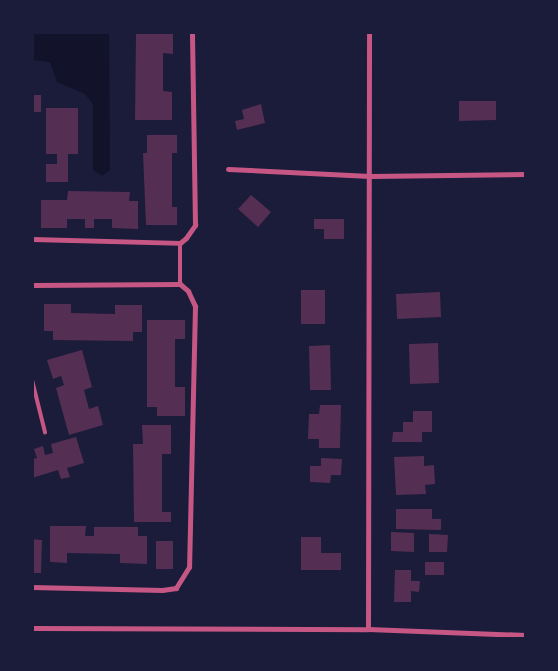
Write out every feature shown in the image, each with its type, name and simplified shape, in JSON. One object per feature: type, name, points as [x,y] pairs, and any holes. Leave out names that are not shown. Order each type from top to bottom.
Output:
[{"type":"street","points":[[32,239],[180,243],[195,225],[192,32]]},
{"type":"street","points":[[368,630],[369,32]]},
{"type":"street","points":[[228,169],[370,176],[526,174]]},
{"type":"street","points":[[32,285],[180,284],[188,291],[195,306],[189,567],[176,588],[162,590],[32,587]]},
{"type":"street","points":[[32,628],[368,630],[468,637],[526,635]]},
{"type":"lane","points":[[180,243],[180,284]]},
{"type":"lane","points":[[32,380],[45,432]]},
{"type":"shaded area","points":[[33,32],[109,33],[110,170],[102,176],[93,170],[93,104],[85,94],[57,82],[50,62],[33,60]]},
{"type":"building","points":[[145,32],[173,32],[173,54],[163,53],[163,91],[172,92],[172,120],[135,120],[136,34]]},
{"type":"building","points":[[32,95],[41,95],[41,112],[32,112]]},
{"type":"building","points":[[459,101],[496,101],[496,120],[459,121]]},
{"type":"building","points":[[261,104],[265,123],[237,130],[235,121],[244,119],[242,110]]},
{"type":"building","points":[[46,108],[78,108],[78,154],[68,154],[68,182],[46,182],[46,164],[57,164],[57,154],[46,154]]},
{"type":"building","points":[[147,135],[177,135],[177,153],[172,153],[172,207],[177,207],[177,225],[146,225],[143,153],[147,153]]},
{"type":"building","points":[[68,191],[130,192],[129,201],[138,201],[138,229],[112,228],[112,219],[94,219],[94,228],[85,228],[85,219],[67,219],[67,228],[41,228],[41,200],[67,200]]},
{"type":"building","points":[[251,195],[271,212],[258,227],[238,209]]},
{"type":"building","points":[[314,219],[344,219],[344,239],[324,239],[324,229],[314,229]]},
{"type":"building","points":[[301,290],[325,290],[325,324],[301,324]]},
{"type":"building","points":[[440,292],[441,317],[397,319],[396,294]]},
{"type":"building","points":[[44,304],[71,304],[71,313],[115,314],[115,305],[142,305],[142,332],[133,332],[133,341],[53,340],[53,331],[44,331]]},
{"type":"building","points":[[147,320],[185,320],[185,339],[175,339],[175,387],[185,387],[185,416],[157,416],[157,407],[147,407]]},
{"type":"building","points":[[438,343],[439,383],[410,384],[409,344]]},
{"type":"building","points":[[330,345],[331,390],[310,390],[309,346]]},
{"type":"building","points":[[82,350],[92,387],[84,390],[89,409],[98,406],[103,425],[69,435],[56,388],[64,385],[61,376],[53,379],[47,360]]},
{"type":"building","points":[[320,405],[341,405],[340,448],[319,448],[319,439],[308,439],[309,414],[319,414]]},
{"type":"building","points":[[413,411],[432,411],[432,432],[422,432],[422,442],[392,442],[393,432],[403,432],[403,422],[413,422]]},
{"type":"building","points":[[142,425],[171,425],[171,454],[162,454],[162,512],[171,512],[171,522],[134,522],[133,444],[143,444]]},
{"type":"building","points":[[76,437],[84,463],[67,468],[70,477],[61,479],[58,470],[32,478],[32,459],[37,458],[34,449],[43,446],[45,455],[53,453],[51,444]]},
{"type":"building","points":[[424,456],[424,466],[434,465],[435,484],[425,485],[426,494],[396,495],[394,457]]},
{"type":"building","points":[[321,458],[342,459],[341,475],[331,475],[330,483],[310,482],[310,466],[321,466]]},
{"type":"building","points":[[396,509],[432,509],[432,519],[441,519],[441,530],[396,529]]},
{"type":"building","points":[[50,526],[86,526],[85,536],[94,536],[94,527],[138,527],[138,536],[147,536],[147,564],[120,563],[120,554],[67,553],[67,563],[50,562]]},
{"type":"building","points":[[391,532],[414,533],[414,552],[391,551]]},
{"type":"building","points":[[429,534],[448,535],[447,552],[429,552]]},
{"type":"building","points":[[301,537],[321,537],[321,553],[341,553],[341,570],[301,570]]},
{"type":"building","points":[[32,539],[42,540],[41,573],[32,573]]},
{"type":"building","points":[[156,541],[173,541],[173,569],[156,569]]},
{"type":"building","points":[[425,562],[444,562],[444,575],[425,575]]},
{"type":"building","points":[[395,570],[411,570],[411,581],[420,581],[419,592],[411,591],[411,602],[394,602]]}]
